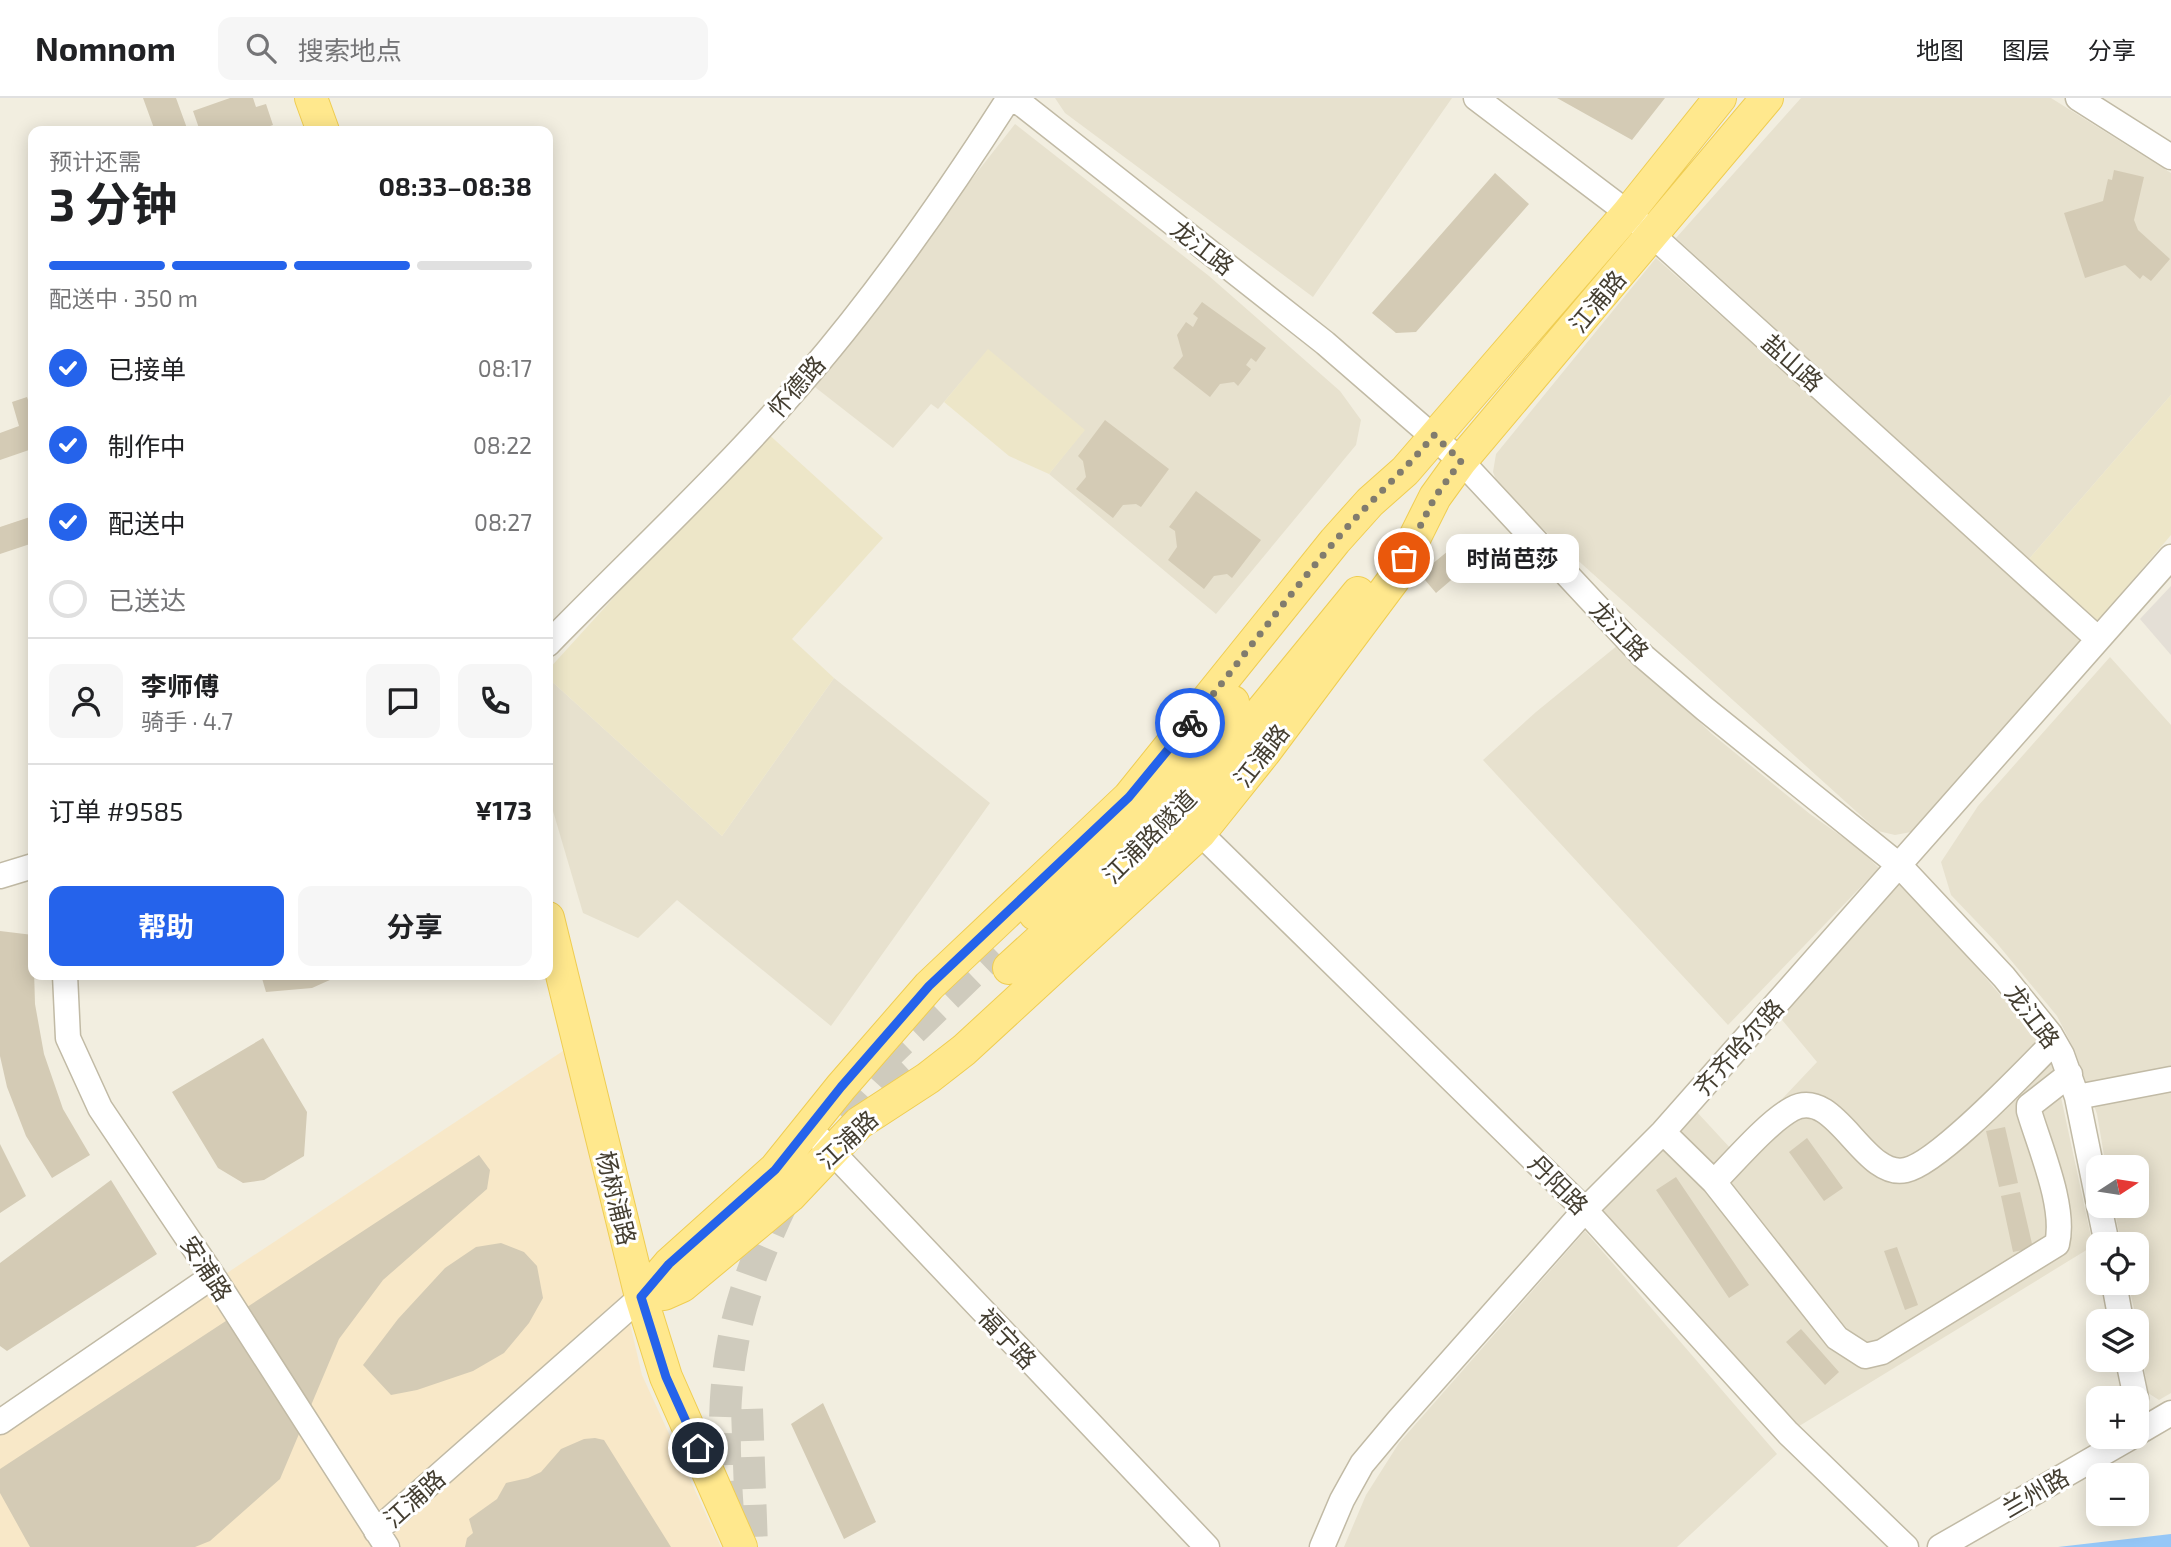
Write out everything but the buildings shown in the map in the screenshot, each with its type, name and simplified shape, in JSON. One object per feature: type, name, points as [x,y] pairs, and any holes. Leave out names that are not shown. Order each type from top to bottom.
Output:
[{"type":"main road","points":[[312,98],[321,126]]},
{"type":"main road","name":"江浦路","points":[[820,1139],[841,1087],[929,986],[1129,797],[1335,541],[1370,502],[1405,471],[1628,213],[1720,98]]},
{"type":"main road","name":"江浦路","points":[[641,1297],[669,1264],[775,1170],[820,1139],[859,1123],[928,1078],[964,1050],[1200,832],[1264,753],[1394,579],[1435,497],[1461,461],[1767,98]]},
{"type":"main road","name":"江浦路隧道","points":[[1405,471],[1184,768],[1143,816],[1002,959],[1155,835],[1206,779],[1435,497]]},
{"type":"main road","name":"杨树浦路","points":[[553,938],[641,1297],[666,1377],[741,1547]]},
{"type":"street","name":"怀德路","points":[[553,638],[735,455],[807,377],[933,212],[1009,98]]},
{"type":"street","name":"龙江路","points":[[1014,98],[1325,342],[1434,435],[1643,656],[1900,866],[2004,977],[2054,1042],[2073,1085],[2088,1155]]},
{"type":"street","name":"盐山路","points":[[1476,98],[1628,213],[2098,639]]},
{"type":"street","points":[[2078,98],[2171,156]]},
{"type":"street","name":"齐齐哈尔路","points":[[1322,1547],[1342,1500],[1362,1464],[1422,1391],[1586,1210],[1663,1132],[2171,557]]},
{"type":"street","name":"丹阳路","points":[[1200,832],[1586,1210],[1788,1433],[1906,1547]]},
{"type":"street","points":[[0,876],[28,868]]},
{"type":"street","name":"安浦路","points":[[65,980],[68,1038],[100,1108],[213,1276],[382,1539]]},
{"type":"street","points":[[1714,1182],[1779,1119],[1794,1108],[1810,1106],[1832,1116],[1882,1167],[1906,1171],[1935,1155],[2009,1088],[2054,1042]]},
{"type":"street","points":[[1663,1132],[1714,1182],[1836,1338],[1865,1356],[1882,1352],[2057,1244],[2060,1231],[2057,1207],[2029,1106],[2073,1085],[2171,1079]]},
{"type":"street","name":"福宁路","points":[[820,1139],[1207,1547]]},
{"type":"street","points":[[0,1422],[213,1276]]},
{"type":"street","name":"江浦路","points":[[382,1539],[641,1297]]},
{"type":"street","name":"兰州路","points":[[2149,1426],[2171,1413]]},
{"type":"street","name":"兰州路","points":[[1940,1547],[2108,1449]]},
{"type":"shaded area","points":[[1055,98],[1452,98],[1313,297],[1065,113]]},
{"type":"shaded area","points":[[1801,98],[2051,98],[2171,173],[2171,395],[2029,559],[1676,238]]},
{"type":"shaded area","points":[[1015,124],[1209,276],[1340,391],[1361,420],[1356,445],[1216,614],[1049,474],[1084,430],[988,350],[938,409],[931,404],[893,448],[811,384]]},
{"type":"shaded area","points":[[1656,258],[2084,639],[1911,832],[1895,835],[1878,831],[1500,490],[1493,472],[1496,454]]},
{"type":"shaded area","points":[[988,349],[1085,430],[1049,474],[1009,456],[944,402]]},
{"type":"shaded area","points":[[2171,395],[2171,535],[2098,621],[2029,559]]},
{"type":"shaded area","points":[[765,431],[883,538],[792,639],[834,678],[722,836],[553,683],[553,664]]},
{"type":"shaded area","points":[[2171,586],[2171,655],[2140,619]]},
{"type":"shaded area","points":[[1618,645],[1712,734],[1810,814],[1858,848],[1879,868],[1728,1025],[1483,760],[1536,712]]},
{"type":"shaded area","points":[[2110,657],[2171,725],[2171,1393],[2159,1400],[2149,1394],[2145,1372],[2149,1372],[2149,1309],[2134,1309],[2131,1295],[2149,1295],[2149,1232],[2119,1232],[2116,1218],[2149,1218],[2149,1155],[2104,1155],[2097,1114],[2075,1051],[2057,1016],[1995,941],[1951,895],[1941,862],[1978,806]]},
{"type":"shaded area","points":[[834,678],[990,803],[831,1026],[677,900],[638,938],[583,913],[553,811],[553,683],[722,836]]},
{"type":"shaded area","points":[[1900,877],[2035,1036],[2056,1074],[2090,1232],[2086,1232],[2086,1250],[1796,1428],[1599,1210],[1696,1111],[1733,1151],[1817,1062],[1778,1015]]},
{"type":"shaded area","points":[[566,1049],[642,1375],[721,1547],[0,1547],[0,1423]]},
{"type":"shaded area","points":[[1585,1231],[1777,1454],[1677,1547],[1344,1547],[1366,1495],[1399,1443]]},
{"type":"water","points":[[2171,1534],[2171,1547],[2058,1547]]},
{"type":"tunnel","points":[[878,1063],[995,950]]},
{"type":"tunnel","points":[[849,1123],[915,1055]]},
{"type":"tunnel","points":[[728,1513],[725,1428],[729,1363],[742,1305],[754,1268],[785,1197]]},
{"type":"tunnel","points":[[747,1409],[752,1547]]},
{"type":"way so far","points":[[1190,723],[1335,541],[1370,502],[1405,471],[1434,435],[1461,461],[1435,497],[1404,558]]},
{"type":"place","name":"时尚芭莎","points":[[1404,558]]},
{"type":"route","points":[[698,1448],[666,1377],[641,1297],[669,1264],[775,1170],[885,1034],[929,986],[1129,797],[1190,723]]}]
